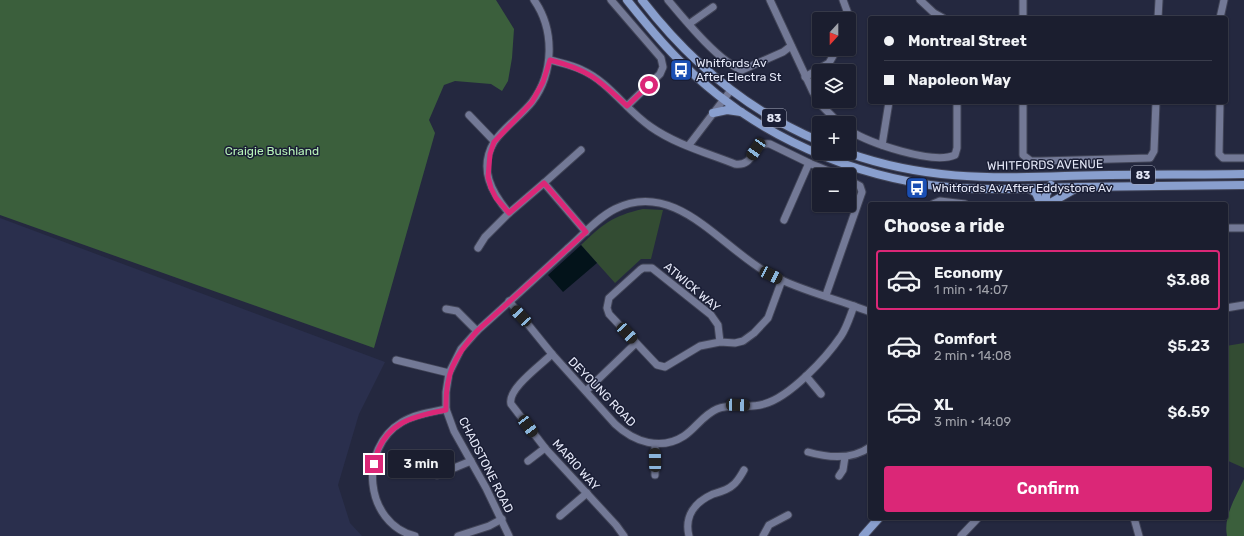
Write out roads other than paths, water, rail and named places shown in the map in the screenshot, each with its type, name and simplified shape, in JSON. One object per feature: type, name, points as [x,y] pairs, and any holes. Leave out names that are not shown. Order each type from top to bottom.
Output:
[{"type":"main road","name":"WHITFORDS AVENUE","points":[[627,0],[676,58],[724,99],[742,112],[798,144],[863,170],[932,185],[962,188],[1030,189],[1244,185]]},
{"type":"main road","name":"83","points":[[642,0],[668,32],[731,90],[768,115],[812,137]]},
{"type":"main road","points":[[713,113],[727,110],[742,112]]},
{"type":"main road","name":"WHITFORDS AVENUE","points":[[856,155],[892,166],[937,174],[980,178],[1244,174]]},
{"type":"main road","points":[[1049,188],[1058,178],[1065,176]]},
{"type":"main road","points":[[1041,177],[1049,188],[1050,202]]},
{"type":"main road","points":[[1052,202],[1078,187]]},
{"type":"main road","points":[[1030,189],[1036,193],[1040,202]]},
{"type":"main road","points":[[857,536],[871,520]]},
{"type":"main road","points":[[863,536],[877,520]]},
{"type":"street","points":[[509,213],[496,198],[488,177],[487,165],[494,142],[532,102],[543,82],[550,60],[546,25],[534,0]]},
{"type":"street","points":[[611,0],[661,58],[663,67],[660,74],[627,106]]},
{"type":"street","points":[[668,0],[689,24],[732,66],[742,70],[783,52],[791,46]]},
{"type":"street","points":[[770,0],[805,77],[820,104],[832,116]]},
{"type":"street","points":[[843,0],[847,12]]},
{"type":"street","points":[[920,0],[939,16]]},
{"type":"street","points":[[1023,0],[1023,16]]},
{"type":"street","points":[[1158,16],[1159,0]]},
{"type":"street","points":[[1220,16],[1224,0]]},
{"type":"street","points":[[689,24],[713,7]]},
{"type":"street","points":[[805,77],[829,63],[833,56]]},
{"type":"street","points":[[550,60],[569,65],[591,74],[639,118],[661,134],[735,164],[741,165],[749,161],[759,146],[766,143],[821,168]]},
{"type":"street","points":[[689,145],[731,90]]},
{"type":"street","points":[[882,145],[889,104]]},
{"type":"street","points":[[856,134],[882,145],[924,155],[950,157],[955,155],[957,148],[957,104]]},
{"type":"street","points":[[1023,104],[1023,155],[1031,161],[1150,158],[1154,151],[1156,104]]},
{"type":"street","points":[[1220,104],[1219,154],[1223,158],[1244,158]]},
{"type":"street","points":[[469,115],[494,142]]},
{"type":"street","points":[[478,248],[486,237],[509,213],[581,150]]},
{"type":"street","points":[[784,220],[809,163]]},
{"type":"street","points":[[544,183],[586,232]]},
{"type":"street","points":[[856,184],[860,186],[862,192],[856,209]]},
{"type":"street","points":[[936,202],[940,200],[952,202]]},
{"type":"street","name":"CHADSTONE ROAD","points":[[509,536],[502,519],[454,431],[446,410],[446,392],[449,373],[461,349],[477,331],[604,216],[627,204],[657,202],[667,204],[686,212],[748,261],[782,280],[868,311]]},
{"type":"street","points":[[826,295],[855,212]]},
{"type":"street","points":[[1228,228],[1244,228]]},
{"type":"street","name":"ATWICK WAY","points":[[720,342],[718,326],[711,315],[657,271],[648,267],[640,270],[609,298],[607,304],[609,314],[657,365],[665,367],[700,346],[720,342],[735,343],[743,341],[763,325],[768,318],[782,280]]},
{"type":"street","points":[[1228,303],[1244,300]]},
{"type":"street","name":"DEYOUNG ROAD","points":[[509,301],[552,354],[626,435],[655,444],[670,442],[683,436],[706,415],[715,410],[726,406],[764,405],[774,400],[806,376],[841,336],[854,306]]},
{"type":"street","points":[[1228,308],[1244,305]]},
{"type":"street","points":[[446,309],[457,311],[477,331]]},
{"type":"street","points":[[586,391],[636,343]]},
{"type":"street","name":"MARIO WAY","points":[[552,354],[513,390],[510,400],[511,404],[545,448],[616,525],[624,536]]},
{"type":"street","points":[[396,360],[449,373]]},
{"type":"street","points":[[806,376],[821,394]]},
{"type":"street","points":[[416,536],[398,528],[385,516],[378,504],[372,487],[372,473],[375,455],[391,431],[402,422],[418,415],[446,410]]},
{"type":"street","points":[[655,444],[655,475]]},
{"type":"street","points":[[528,462],[545,448]]},
{"type":"street","points":[[808,452],[820,455],[845,457],[862,452],[868,448]]},
{"type":"street","points":[[839,476],[843,470],[845,457]]},
{"type":"street","points":[[437,476],[471,461]]},
{"type":"street","points":[[689,536],[687,525],[689,517],[696,504],[711,495],[732,486],[744,470]]},
{"type":"street","points":[[560,516],[587,493]]},
{"type":"street","points":[[763,536],[769,525],[788,515]]},
{"type":"street","points":[[458,536],[489,526],[502,519]]},
{"type":"street","points":[[961,536],[976,520]]},
{"type":"street","points":[[1136,520],[1139,536]]},
{"type":"street","points":[[1137,520],[1144,536]]},
{"type":"place","name":"Whitfords Av After Electra St","points":[[681,70]]},
{"type":"place","name":"Whitfords Av After Eddystone Av","points":[[917,188]]},
{"type":"park label","name":"Craigie Bushland","points":[[272,151]]}]
